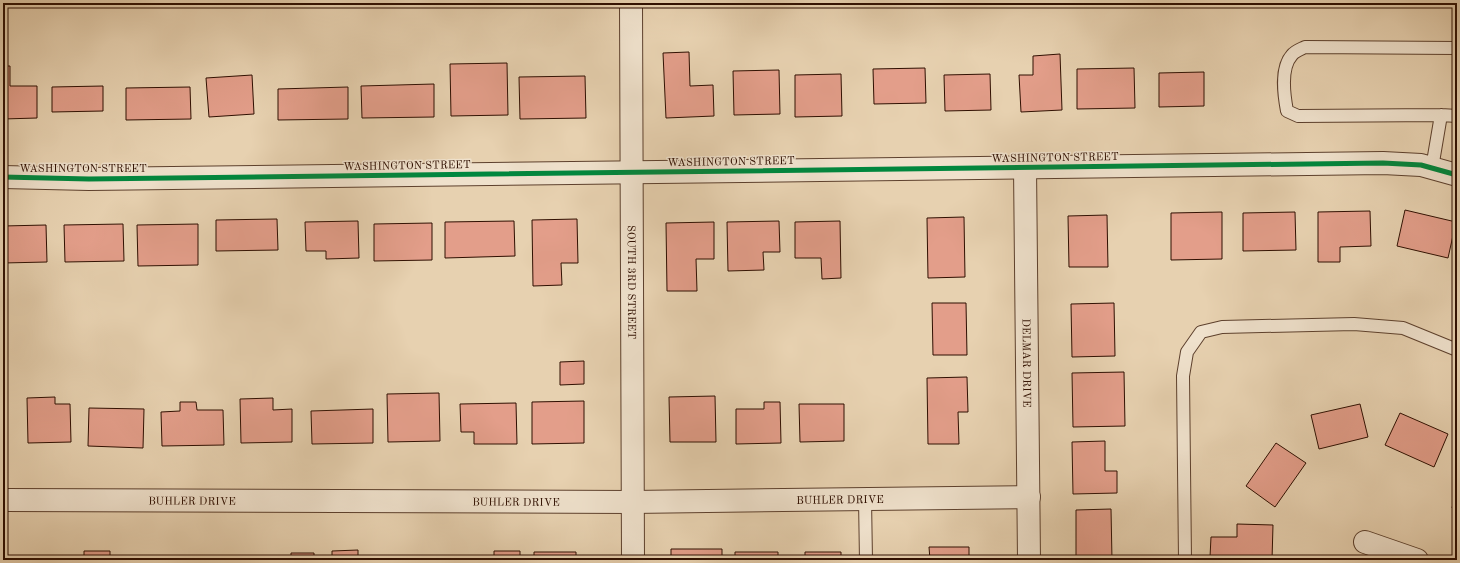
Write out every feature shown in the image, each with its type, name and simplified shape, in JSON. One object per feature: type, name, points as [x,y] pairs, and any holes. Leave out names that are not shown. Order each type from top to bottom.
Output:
[{"type":"street","name":"SOUTH 3RD STREET","points":[[631,3],[633,560]]},
{"type":"street","name":"WASHINGTON STREET","points":[[3,177],[89,179],[1382,163],[1421,165],[1457,175]]},
{"type":"street","name":"DELMAR DRIVE","points":[[1025,167],[1029,560]]},
{"type":"street","name":"BUHLER DRIVE","points":[[3,500],[632,502],[1029,497]]},
{"type":"street","points":[[1365,542],[1417,560]]},
{"type":"lane","points":[[1457,48],[1305,47],[1293,54],[1286,64],[1285,99],[1287,111],[1298,116],[1457,116]]},
{"type":"lane","points":[[1432,168],[1441,115]]},
{"type":"lane","points":[[1185,560],[1183,376],[1187,352],[1201,332],[1222,327],[1361,325],[1403,328],[1457,350]]},
{"type":"lane","points":[[865,499],[866,560]]},
{"type":"building","points":[[689,52],[690,86],[713,85],[714,116],[666,118],[663,53]]},
{"type":"building","points":[[1060,54],[1062,110],[1021,112],[1019,75],[1033,75],[1033,56]]},
{"type":"building","points":[[507,63],[508,115],[451,116],[450,64]]},
{"type":"building","points":[[3,66],[10,66],[10,86],[37,86],[37,118],[3,119]]},
{"type":"building","points":[[925,68],[926,103],[874,104],[873,69]]},
{"type":"building","points":[[1134,68],[1135,108],[1077,109],[1077,69]]},
{"type":"building","points":[[779,70],[780,114],[734,115],[733,71]]},
{"type":"building","points":[[1204,72],[1204,106],[1159,107],[1159,73]]},
{"type":"building","points":[[841,74],[842,116],[795,117],[795,75]]},
{"type":"building","points":[[990,74],[991,110],[945,111],[944,75]]},
{"type":"building","points":[[252,75],[254,114],[209,117],[206,78]]},
{"type":"building","points":[[585,76],[586,118],[520,119],[519,77]]},
{"type":"building","points":[[434,84],[434,117],[362,118],[361,86]]},
{"type":"building","points":[[103,86],[103,111],[52,112],[52,87]]},
{"type":"building","points":[[190,87],[191,119],[126,120],[126,88]]},
{"type":"building","points":[[348,87],[348,119],[278,120],[278,89]]},
{"type":"building","points":[[1405,210],[1456,222],[1448,258],[1397,246]]},
{"type":"building","points":[[1370,211],[1371,246],[1340,247],[1340,262],[1318,262],[1318,212]]},
{"type":"building","points":[[1222,212],[1222,259],[1171,260],[1171,213]]},
{"type":"building","points":[[1295,212],[1296,250],[1243,251],[1243,213]]},
{"type":"building","points":[[1107,215],[1108,267],[1069,267],[1068,216]]},
{"type":"building","points":[[964,217],[965,277],[928,278],[927,218]]},
{"type":"building","points":[[277,219],[278,250],[216,251],[216,220]]},
{"type":"building","points":[[577,219],[578,263],[561,263],[562,285],[533,286],[532,220]]},
{"type":"building","points":[[358,221],[359,258],[326,259],[326,251],[306,251],[305,222]]},
{"type":"building","points":[[514,221],[515,256],[445,258],[445,222]]},
{"type":"building","points":[[779,221],[780,252],[763,252],[764,270],[728,271],[727,222]]},
{"type":"building","points":[[840,221],[841,278],[822,279],[821,258],[795,258],[795,222]]},
{"type":"building","points":[[714,222],[714,259],[696,259],[697,291],[667,291],[666,223]]},
{"type":"building","points":[[432,223],[432,260],[374,261],[374,224]]},
{"type":"building","points":[[123,224],[124,261],[65,262],[64,225]]},
{"type":"building","points":[[198,224],[198,265],[138,266],[137,225]]},
{"type":"building","points":[[46,225],[47,262],[3,263],[3,226]]},
{"type":"building","points":[[932,303],[966,303],[967,355],[933,355]]},
{"type":"building","points":[[1114,303],[1115,356],[1072,357],[1071,304]]},
{"type":"building","points":[[584,361],[584,384],[560,385],[560,362]]},
{"type":"building","points":[[1124,372],[1125,426],[1073,427],[1072,373]]},
{"type":"building","points":[[967,377],[968,412],[958,412],[959,444],[928,444],[927,378]]},
{"type":"building","points":[[439,393],[440,441],[388,442],[387,394]]},
{"type":"building","points":[[715,396],[716,442],[670,442],[669,397]]},
{"type":"building","points":[[55,397],[55,404],[70,404],[71,442],[28,443],[27,398]]},
{"type":"building","points":[[273,398],[273,410],[292,409],[292,442],[241,443],[240,399]]},
{"type":"building","points":[[584,401],[584,443],[532,444],[532,402]]},
{"type":"building","points":[[180,402],[196,402],[197,410],[223,410],[224,445],[162,446],[161,412],[180,411]]},
{"type":"building","points":[[764,402],[780,402],[781,443],[736,444],[736,409],[764,409]]},
{"type":"building","points":[[516,403],[517,444],[474,444],[474,432],[461,432],[460,404]]},
{"type":"building","points":[[799,404],[844,404],[844,441],[800,442]]},
{"type":"building","points":[[1360,404],[1368,437],[1319,449],[1311,415]]},
{"type":"building","points":[[89,408],[144,409],[143,448],[88,446]]},
{"type":"building","points":[[373,409],[373,443],[312,444],[311,411]]},
{"type":"building","points":[[1400,413],[1448,434],[1434,467],[1385,445]]},
{"type":"building","points":[[1105,441],[1105,471],[1117,471],[1117,493],[1073,494],[1072,442]]},
{"type":"building","points":[[1276,443],[1306,463],[1275,507],[1246,486]]},
{"type":"building","points":[[1457,486],[1457,509],[1452,508]]},
{"type":"building","points":[[1111,509],[1112,560],[1076,560],[1076,510]]},
{"type":"building","points":[[1237,524],[1273,525],[1272,560],[1237,560],[1237,557],[1210,557],[1211,537],[1237,537]]},
{"type":"building","points":[[929,547],[969,547],[969,560],[930,560]]},
{"type":"building","points":[[671,549],[722,549],[722,560],[671,560]]},
{"type":"building","points":[[358,550],[358,560],[332,560],[332,551]]},
{"type":"building","points":[[84,551],[110,551],[110,560],[84,560]]},
{"type":"building","points":[[494,551],[520,551],[520,560],[467,560],[467,558],[494,557]]},
{"type":"building","points":[[534,552],[576,552],[576,560],[534,560]]},
{"type":"building","points":[[735,552],[778,552],[778,560],[735,560]]},
{"type":"building","points":[[805,552],[841,552],[841,560],[805,560]]},
{"type":"building","points":[[291,553],[314,553],[314,560],[291,560]]},
{"type":"building","points":[[124,556],[150,556],[150,560],[124,560]]},
{"type":"building","points":[[451,556],[451,560],[408,560],[408,557]]},
{"type":"cycle path","points":[[3,177],[89,179],[1383,163],[1421,165],[1457,175]]}]
